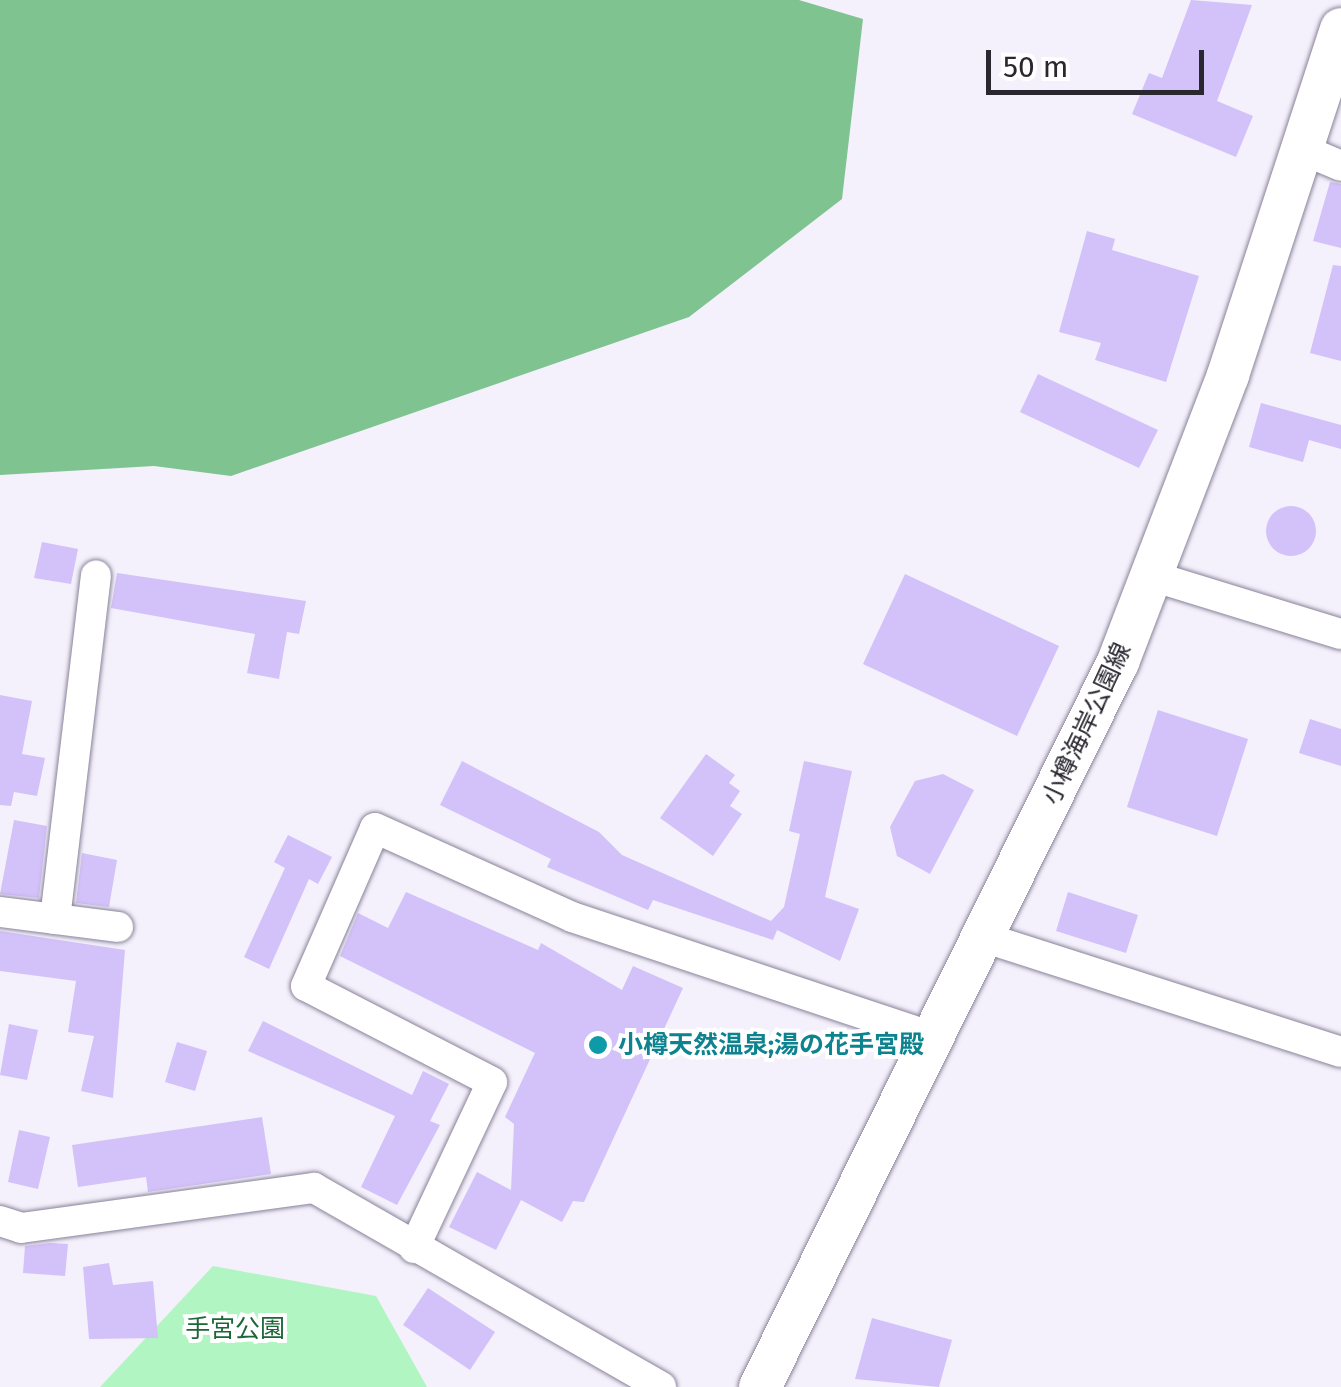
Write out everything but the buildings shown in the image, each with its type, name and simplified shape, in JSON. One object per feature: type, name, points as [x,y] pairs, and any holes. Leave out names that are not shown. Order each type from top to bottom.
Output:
[{"type":"main road","name":"小樽海岸公園線","points":[[760,1387],[986,938],[1152,576],[1323,158],[1341,30]]},
{"type":"street","points":[[55,919],[96,575]]},
{"type":"street","points":[[1152,576],[1341,634]]},
{"type":"street","points":[[414,1248],[492,1082],[306,986],[375,828],[572,918],[936,1038]]},
{"type":"street","points":[[0,912],[118,928]]},
{"type":"street","points":[[986,938],[1341,1052]]},
{"type":"street","points":[[0,1221],[22,1228],[314,1188],[661,1387]]},
{"type":"green space","points":[[0,0],[799,0],[863,19],[842,199],[689,317],[231,476],[154,466],[0,475]]},
{"type":"green space","name":"手宮公園","points":[[213,1266],[376,1296],[427,1387],[100,1387]]},
{"type":"place","name":"小樽天然温泉;湯の花手宮殿","points":[[598,1045]]}]
